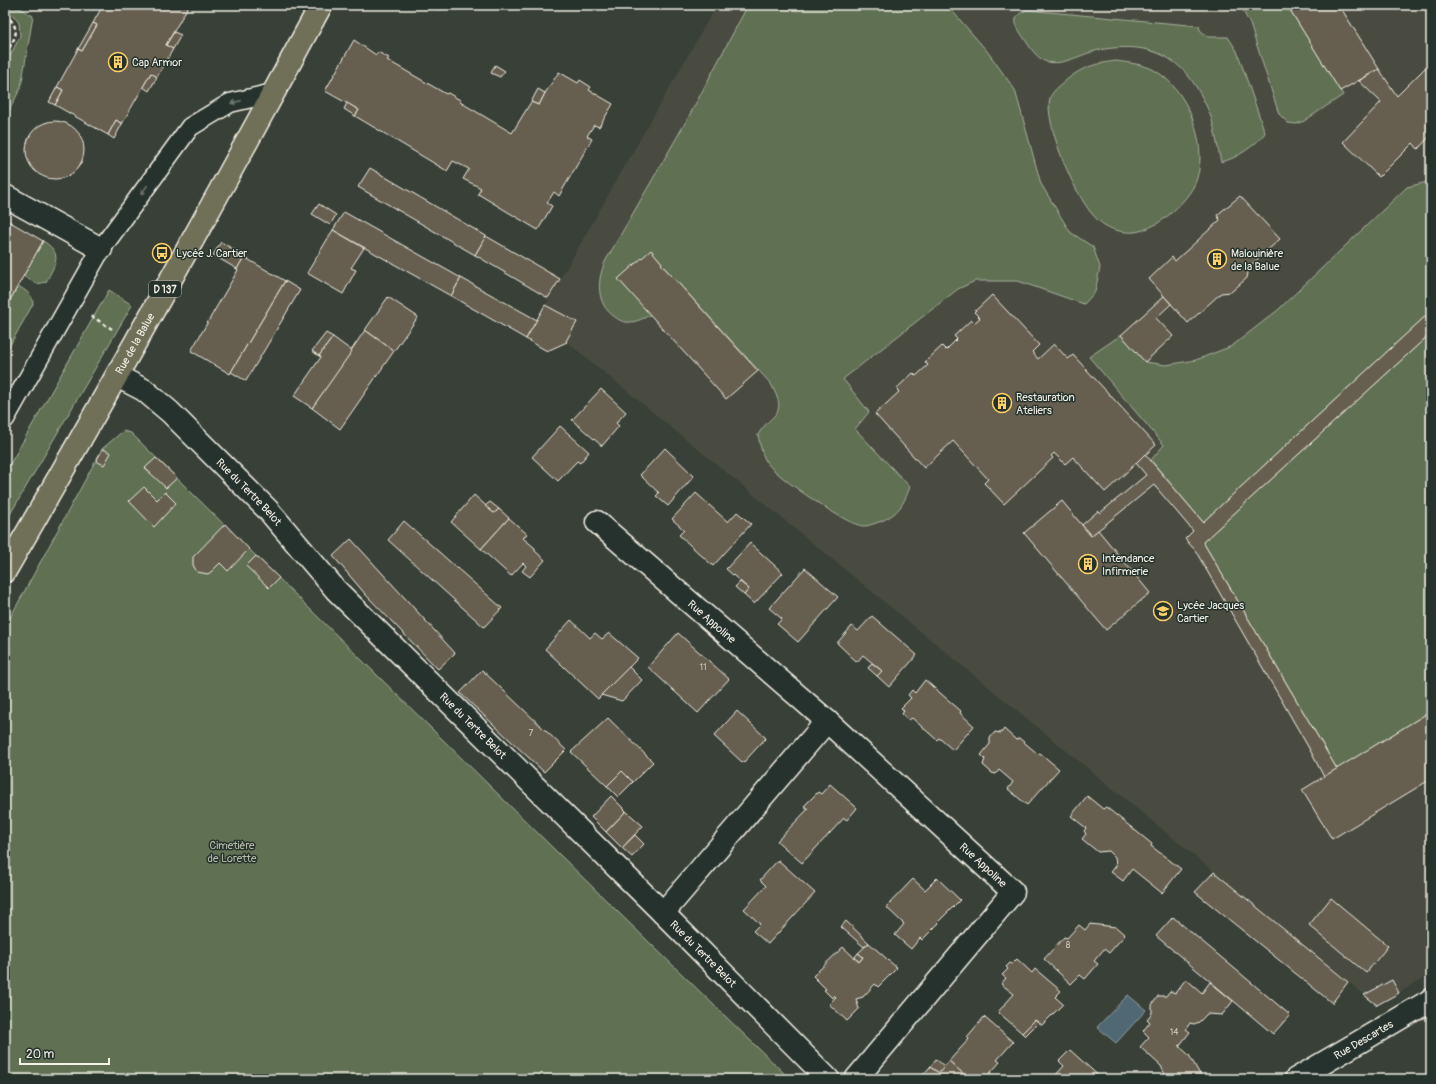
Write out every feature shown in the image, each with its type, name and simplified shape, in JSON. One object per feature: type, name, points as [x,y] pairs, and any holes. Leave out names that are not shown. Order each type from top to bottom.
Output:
[{"type":"main road","name":"Rue de la Balue","points":[[5,571],[117,376],[274,93],[321,5]]},
{"type":"street","points":[[5,196],[101,249]]},
{"type":"street","name":"Rue du Tertre Belot","points":[[117,376],[144,390],[176,417],[268,510],[336,590],[663,913],[828,1079]]},
{"type":"street","name":"Rue Appoline","points":[[598,522],[827,721],[1013,892],[856,1079]]},
{"type":"street","points":[[663,913],[827,721]]},
{"type":"street","name":"Rue Descartes","points":[[1296,1079],[1431,1000]]},
{"type":"lane","points":[[5,419],[101,249],[190,127],[230,103],[274,93]]},
{"type":"path","points":[[5,14],[15,26],[16,35],[5,55]]},
{"type":"path","points":[[70,304],[135,342]]},
{"type":"shaded area","name":"Lycée Jacques Cartier","points":[[706,5],[1431,5],[1431,973],[1377,1005],[567,342],[547,351],[526,339],[714,10]]},
{"type":"green space","points":[[5,5],[14,5],[33,16],[21,87],[5,119],[5,66],[20,36],[19,23],[5,7]]},
{"type":"green space","points":[[748,5],[947,5],[987,51],[1015,90],[1041,184],[1070,232],[1093,247],[1100,267],[1095,292],[1084,304],[1018,281],[975,281],[958,289],[843,379],[869,412],[855,429],[910,487],[905,500],[894,514],[869,525],[864,526],[856,524],[829,510],[784,479],[767,463],[762,453],[758,435],[776,413],[778,408],[779,403],[771,384],[661,264],[662,263],[651,251],[650,315],[640,320],[623,322],[609,312],[601,298],[601,275],[606,260],[688,118]]},
{"type":"green space","points":[[1240,5],[1287,5],[1343,95],[1304,121],[1296,124],[1288,123],[1279,114],[1250,24]]},
{"type":"green space","points":[[1027,10],[1199,26],[1200,30],[1208,37],[1228,37],[1237,51],[1265,133],[1245,151],[1233,158],[1221,162],[1213,123],[1203,98],[1193,82],[1182,69],[1170,59],[1155,52],[1139,48],[1120,48],[1099,50],[1067,61],[1053,63],[1047,62],[1040,58],[1028,45],[1017,26],[1016,19],[1021,13]]},
{"type":"green space","points":[[1116,61],[1145,66],[1166,78],[1185,103],[1197,133],[1200,149],[1200,164],[1197,178],[1186,198],[1163,220],[1149,228],[1135,232],[1112,229],[1099,221],[1091,212],[1072,182],[1064,163],[1057,144],[1049,110],[1050,98],[1052,94],[1074,74],[1080,70]]},
{"type":"green space","points":[[1431,181],[1431,311],[1203,522],[1151,460],[1164,445],[1089,357],[1121,335],[1145,362],[1166,365],[1196,360],[1232,346],[1278,310],[1407,187]]},
{"type":"green space","points":[[43,241],[54,250],[56,260],[46,282],[37,284],[23,276]]},
{"type":"green space","points":[[18,286],[30,295],[33,304],[5,354],[5,309]]},
{"type":"green space","points":[[109,290],[132,305],[5,523],[5,473]]},
{"type":"green space","points":[[1431,333],[1431,711],[1337,769],[1203,542]]},
{"type":"green space","name":"Cimetière de Lorette","points":[[123,431],[131,433],[790,1079],[5,1079],[5,627],[102,449]]},
{"type":"water","points":[[1128,995],[1146,1010],[1116,1043],[1097,1027]]},
{"type":"building","name":"Cap Armor","points":[[103,5],[189,5],[166,45],[173,49],[157,77],[151,73],[122,124],[116,120],[108,135],[55,105],[63,90],[57,87],[78,49],[82,51],[97,25],[93,23]]},
{"type":"building","points":[[431,5],[443,5],[440,10]]},
{"type":"building","points":[[1287,5],[1339,5],[1379,69],[1340,91]]},
{"type":"building","points":[[93,23],[97,25],[82,51],[78,49]]},
{"type":"building","points":[[174,32],[181,35],[173,49],[166,45]]},
{"type":"building","points":[[354,40],[376,55],[378,52],[389,58],[387,60],[446,94],[448,93],[460,100],[460,102],[512,133],[531,102],[539,105],[559,72],[578,83],[580,80],[591,87],[589,90],[613,104],[599,127],[594,125],[587,136],[592,139],[559,196],[554,192],[547,203],[552,206],[538,230],[478,194],[481,188],[463,179],[469,169],[453,161],[447,171],[355,116],[359,110],[325,91]]},
{"type":"building","points":[[1431,62],[1431,135],[1418,149],[1413,143],[1379,177],[1343,142],[1381,102],[1359,81],[1379,69],[1397,96]]},
{"type":"building","points":[[495,65],[505,71],[500,77],[491,73]]},
{"type":"building","points":[[151,73],[157,77],[149,91],[143,87]]},
{"type":"building","points":[[57,87],[63,90],[55,105],[49,102]]},
{"type":"building","points":[[538,89],[545,93],[539,105],[531,102]]},
{"type":"building","points":[[347,103],[359,110],[355,116],[344,109]]},
{"type":"building","points":[[116,120],[122,124],[114,139],[108,135]]},
{"type":"building","points":[[55,121],[71,126],[79,134],[84,150],[79,166],[71,174],[55,179],[39,174],[31,166],[26,150],[31,134],[39,126]]},
{"type":"building","points":[[370,168],[486,236],[475,255],[358,187]]},
{"type":"building","name":"Malouinière de la Balue","points":[[1240,196],[1280,239],[1249,267],[1247,278],[1231,292],[1221,293],[1188,323],[1149,279],[1172,257],[1175,261],[1220,220],[1217,215]]},
{"type":"building","points":[[319,204],[336,215],[330,225],[312,214]]},
{"type":"building","points":[[344,212],[461,278],[451,296],[333,230]]},
{"type":"building","points":[[5,219],[43,241],[5,309]]},
{"type":"building","points":[[333,230],[364,248],[351,268],[356,270],[343,294],[307,273]]},
{"type":"building","points":[[486,236],[560,279],[548,298],[475,255]]},
{"type":"building","points":[[221,242],[245,256],[237,269],[213,255]]},
{"type":"building","points":[[651,250],[662,263],[661,264],[758,371],[726,399],[618,279]]},
{"type":"building","points":[[244,257],[285,281],[230,374],[191,351]]},
{"type":"building","points":[[461,278],[537,320],[526,339],[451,296]]},
{"type":"building","points":[[285,281],[300,290],[246,381],[231,372]]},
{"type":"building","name":"Restauration Ateliers","points":[[992,295],[1039,345],[1032,352],[1038,359],[1054,344],[1068,359],[1073,355],[1156,445],[1105,492],[1073,457],[1065,464],[1054,453],[1051,456],[1053,458],[1004,504],[984,483],[988,479],[953,441],[924,468],[875,414],[899,392],[896,389],[913,373],[916,376],[928,365],[925,362],[942,346],[946,350],[957,339],[954,336],[971,320],[974,323],[980,318],[974,312]]},
{"type":"building","points":[[1164,296],[1171,304],[1156,318],[1173,336],[1145,362],[1121,335]]},
{"type":"building","points":[[388,297],[418,317],[394,351],[365,330]]},
{"type":"building","points":[[545,305],[577,322],[566,341],[567,342],[547,351],[526,339]]},
{"type":"building","points":[[1431,311],[1431,333],[1203,542],[1337,769],[1324,777],[1195,550],[1185,539],[1193,531],[1154,485],[1091,536],[1082,525],[1098,511],[1100,513],[1146,475],[1136,463],[1145,454],[1203,522]]},
{"type":"building","points":[[365,330],[394,351],[340,429],[312,408]]},
{"type":"building","points":[[326,333],[333,337],[319,356],[312,351]]},
{"type":"building","points":[[333,337],[352,351],[312,408],[294,396],[321,357],[319,356]]},
{"type":"building","points":[[601,389],[626,412],[616,423],[619,426],[602,446],[572,420]]},
{"type":"building","points":[[560,426],[589,452],[580,463],[577,461],[558,481],[532,457]]},
{"type":"building","points":[[665,448],[694,476],[668,506],[656,496],[659,493],[640,475]]},
{"type":"building","points":[[103,449],[111,453],[104,465],[96,461]]},
{"type":"building","points":[[156,458],[177,478],[166,488],[145,468]]},
{"type":"building","points":[[144,487],[157,500],[165,492],[176,503],[154,527],[129,501]]},
{"type":"building","points":[[696,493],[728,522],[737,512],[751,524],[713,566],[679,535],[684,530],[672,519]]},
{"type":"building","points":[[474,495],[494,513],[499,509],[509,518],[481,549],[451,522]]},
{"type":"building","name":"Intendance Infirmerie","points":[[1062,501],[1091,536],[1098,530],[1150,593],[1106,630],[1024,533]]},
{"type":"building","points":[[490,502],[499,509],[494,513],[485,506]]},
{"type":"building","points":[[509,518],[527,534],[523,538],[535,548],[535,551],[545,560],[530,577],[522,571],[526,566],[523,563],[511,576],[481,549]]},
{"type":"building","points":[[404,521],[502,608],[484,627],[388,540]]},
{"type":"building","points":[[225,524],[249,549],[228,571],[220,563],[208,574],[197,572],[193,565],[193,557]]},
{"type":"building","points":[[351,539],[455,653],[438,669],[366,595],[333,556]]},
{"type":"building","points":[[750,543],[783,573],[754,604],[744,595],[749,589],[726,569]]},
{"type":"building","points":[[256,556],[279,578],[269,588],[246,566]]},
{"type":"building","points":[[805,568],[838,597],[798,642],[777,624],[782,619],[769,608]]},
{"type":"building","points":[[740,582],[749,589],[744,595],[735,587]]},
{"type":"building","points":[[872,616],[917,655],[889,687],[877,676],[882,671],[863,655],[857,662],[837,643],[852,626],[858,631]]},
{"type":"building","points":[[571,620],[590,638],[595,633],[602,639],[609,633],[638,658],[598,699],[545,649]]},
{"type":"building","points":[[678,633],[729,679],[698,713],[648,667]]},
{"type":"building","points":[[872,663],[882,671],[877,676],[868,668]]},
{"type":"building","points":[[629,667],[642,680],[622,701],[601,695]]},
{"type":"building","points":[[482,670],[566,750],[544,772],[460,693]]},
{"type":"building","points":[[925,680],[961,711],[960,713],[974,726],[953,750],[939,738],[937,740],[912,718],[909,720],[902,714],[904,711],[901,708],[911,698],[908,695],[912,690],[915,693]]},
{"type":"building","points":[[737,711],[766,738],[743,763],[714,736]]},
{"type":"building","points":[[1431,711],[1431,779],[1332,839],[1302,790]]},
{"type":"building","points":[[608,718],[653,762],[633,782],[622,771],[607,786],[571,752]]},
{"type":"building","points":[[1004,729],[1016,740],[1019,738],[1059,769],[1027,805],[1008,789],[1013,782],[999,770],[996,774],[992,773],[983,765],[985,759],[981,755],[990,744],[990,738],[995,732],[1001,733]]},
{"type":"building","points":[[622,771],[633,782],[618,797],[607,786]]},
{"type":"building","points":[[830,784],[857,808],[847,820],[844,818],[802,863],[777,841],[808,809],[804,806],[818,792],[821,794]]},
{"type":"building","points":[[611,796],[626,811],[606,832],[591,817]]},
{"type":"building","points":[[1087,796],[1103,809],[1106,807],[1152,844],[1151,846],[1181,869],[1162,893],[1132,869],[1123,881],[1111,872],[1116,866],[1115,857],[1109,851],[1098,852],[1082,839],[1086,834],[1084,831],[1086,828],[1071,816]]},
{"type":"building","points":[[626,811],[643,826],[622,848],[606,832]]},
{"type":"building","points":[[635,835],[644,844],[632,857],[622,848]]},
{"type":"building","points":[[778,860],[815,893],[768,944],[753,931],[760,924],[744,909],[766,886],[760,880]]},
{"type":"building","points":[[1214,872],[1348,982],[1332,1003],[1195,892]]},
{"type":"building","points":[[937,878],[960,900],[922,940],[920,938],[911,949],[895,935],[904,924],[886,907],[913,879],[925,890]]},
{"type":"building","points":[[1331,898],[1388,946],[1366,973],[1309,925]]},
{"type":"building","points":[[1173,917],[1290,1015],[1273,1034],[1156,936]]},
{"type":"building","points":[[846,921],[869,943],[864,947],[841,927]]},
{"type":"building","points":[[1090,924],[1116,927],[1125,935],[1109,953],[1104,949],[1094,961],[1098,964],[1085,979],[1080,975],[1071,984],[1044,959],[1064,937],[1067,938],[1079,925],[1085,930]]},
{"type":"building","points":[[869,943],[897,968],[878,987],[875,984],[863,997],[856,999],[859,1009],[847,1021],[829,1004],[836,997],[834,995],[832,998],[824,990],[826,989],[813,976],[843,947],[859,962],[863,957],[858,953]]},
{"type":"building","points":[[858,953],[863,957],[859,962],[855,957]]},
{"type":"building","points":[[1017,959],[1032,973],[1035,969],[1061,991],[1055,997],[1063,1004],[1042,1025],[1035,1020],[1022,1033],[998,1012],[1014,994],[1001,984],[1006,978],[1002,975],[1008,969],[1006,967]]},
{"type":"building","points":[[1186,979],[1202,993],[1210,982],[1233,1001],[1222,1015],[1207,1014],[1199,1022],[1194,1024],[1190,1023],[1186,1029],[1190,1032],[1179,1046],[1189,1055],[1202,1078],[1167,1079],[1161,1066],[1140,1047],[1149,1037],[1143,1031],[1150,1022],[1147,1019],[1152,1013],[1152,1005],[1158,996],[1166,996],[1170,991],[1175,993]]},
{"type":"building","points":[[1392,980],[1399,993],[1377,1005],[1364,995]]},
{"type":"building","points":[[984,1017],[1013,1042],[997,1060],[1000,1062],[985,1079],[969,1079],[949,1061],[969,1039],[967,1037]]},
{"type":"building","points":[[1035,1020],[1038,1023],[1025,1036],[1022,1033]]},
{"type":"building","points":[[1070,1050],[1102,1079],[1054,1079],[1053,1078],[1064,1066],[1059,1061]]},
{"type":"building","points":[[936,1059],[945,1067],[939,1073],[930,1067]]},
{"type":"building","points":[[949,1061],[969,1079],[919,1079],[930,1067],[939,1073]]},
{"type":"place","name":"Cap Armor","points":[[118,62]]},
{"type":"place","name":"Lycée J. Cartier","points":[[162,253]]},
{"type":"place","name":"Malouinière de la Balue","points":[[1217,259]]},
{"type":"place","name":"Restauration Ateliers","points":[[1002,403]]},
{"type":"place","name":"Intendance Infirmerie","points":[[1088,564]]},
{"type":"place","name":"Lycée Jacques Cartier","points":[[1163,611]]}]
